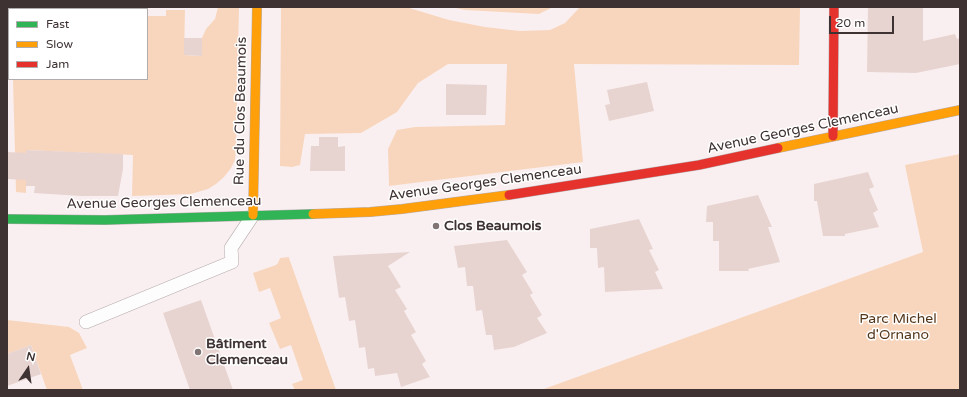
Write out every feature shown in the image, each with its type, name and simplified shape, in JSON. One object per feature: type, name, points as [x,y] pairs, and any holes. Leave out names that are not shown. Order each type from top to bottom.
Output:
[{"type":"main road","name":"Rue du Clos Beaumois","points":[[253,215],[257,7]]},
{"type":"main road","points":[[833,136],[834,7]]},
{"type":"main road","name":"Avenue Georges Clemenceau","points":[[7,219],[98,220],[376,211],[545,190],[699,165],[960,110]]},
{"type":"lane","points":[[86,322],[232,262],[232,248],[253,215]]},
{"type":"green space","points":[[7,7],[25,7],[8,8],[7,21]]},
{"type":"green space","points":[[218,7],[239,7],[235,160],[224,177],[216,184],[208,189],[191,194],[132,196],[133,155],[26,150],[26,193],[16,192],[13,80],[148,80],[148,16],[166,16],[166,10],[185,10],[184,55],[201,56],[202,38],[206,29],[215,19]]},
{"type":"green space","points":[[281,7],[406,7],[449,20],[485,27],[520,31],[550,30],[565,23],[580,7],[800,7],[799,65],[574,64],[583,162],[389,186],[388,149],[397,130],[415,127],[505,125],[507,64],[448,64],[418,83],[397,112],[361,133],[305,134],[300,165],[292,167],[280,166]]},
{"type":"green space","points":[[451,7],[553,7],[539,14],[465,10]]},
{"type":"green space","name":"Parc Michel d'Ornano","points":[[960,154],[960,390],[541,390],[923,252],[905,165]]},
{"type":"green space","points":[[289,257],[336,390],[295,390],[292,384],[303,380],[291,345],[280,349],[269,323],[281,318],[270,288],[259,292],[253,273],[276,265],[280,258]]},
{"type":"green space","points":[[7,320],[69,327],[79,333],[87,348],[70,355],[83,390],[47,390],[31,345],[7,354]]},
{"type":"building","points":[[868,7],[923,7],[923,41],[955,34],[957,39],[960,38],[960,64],[916,73],[867,72]]},
{"type":"building","points":[[184,38],[202,38],[202,56],[184,55]]},
{"type":"building","points":[[647,82],[654,111],[609,121],[605,105],[610,104],[607,90]]},
{"type":"building","points":[[446,84],[487,85],[486,115],[446,115]]},
{"type":"building","points":[[319,137],[338,137],[338,147],[345,146],[345,171],[310,171],[311,146],[319,146]]},
{"type":"building","points":[[26,150],[123,154],[123,169],[118,196],[81,196],[34,193],[35,186],[26,186],[26,180],[7,179],[7,152],[26,153]]},
{"type":"building","points":[[868,172],[874,187],[869,189],[878,210],[873,213],[879,227],[845,234],[845,236],[823,236],[817,201],[814,201],[814,184]]},
{"type":"building","points":[[758,195],[772,227],[768,227],[780,262],[748,269],[749,271],[719,271],[719,241],[713,241],[713,222],[706,222],[707,206]]},
{"type":"building","points":[[639,219],[653,249],[649,250],[659,270],[655,272],[663,289],[605,292],[604,267],[598,268],[597,248],[590,248],[590,229]]},
{"type":"building","points":[[507,240],[527,272],[522,275],[533,293],[530,295],[542,315],[537,318],[547,333],[514,347],[494,350],[492,335],[486,335],[482,310],[476,311],[473,286],[467,286],[465,267],[458,268],[454,246]]},
{"type":"building","points":[[410,252],[388,266],[401,287],[395,290],[407,309],[404,311],[416,332],[411,335],[426,361],[422,364],[430,377],[401,387],[397,373],[375,376],[374,368],[368,369],[365,347],[359,348],[355,320],[349,321],[345,297],[339,298],[333,256]]},
{"type":"building","name":"Bâtiment Clemenceau","points":[[201,300],[233,390],[190,390],[163,313]]},
{"type":"building","points":[[31,345],[41,374],[7,386],[7,354]]},
{"type":"traffic: fast","points":[[7,219],[105,220],[313,214]]},
{"type":"traffic: slow","points":[[253,215],[257,7]]},
{"type":"traffic: slow","points":[[778,148],[960,110]]},
{"type":"traffic: slow","points":[[313,214],[370,212],[402,209],[509,195]]},
{"type":"traffic: jam","points":[[833,136],[834,7]]},
{"type":"traffic: jam","points":[[509,195],[699,165],[778,148]]},
{"type":"place","name":"Clos Beaumois","points":[[436,226]]},
{"type":"place","name":"Bâtiment Clemenceau","points":[[198,352]]}]
